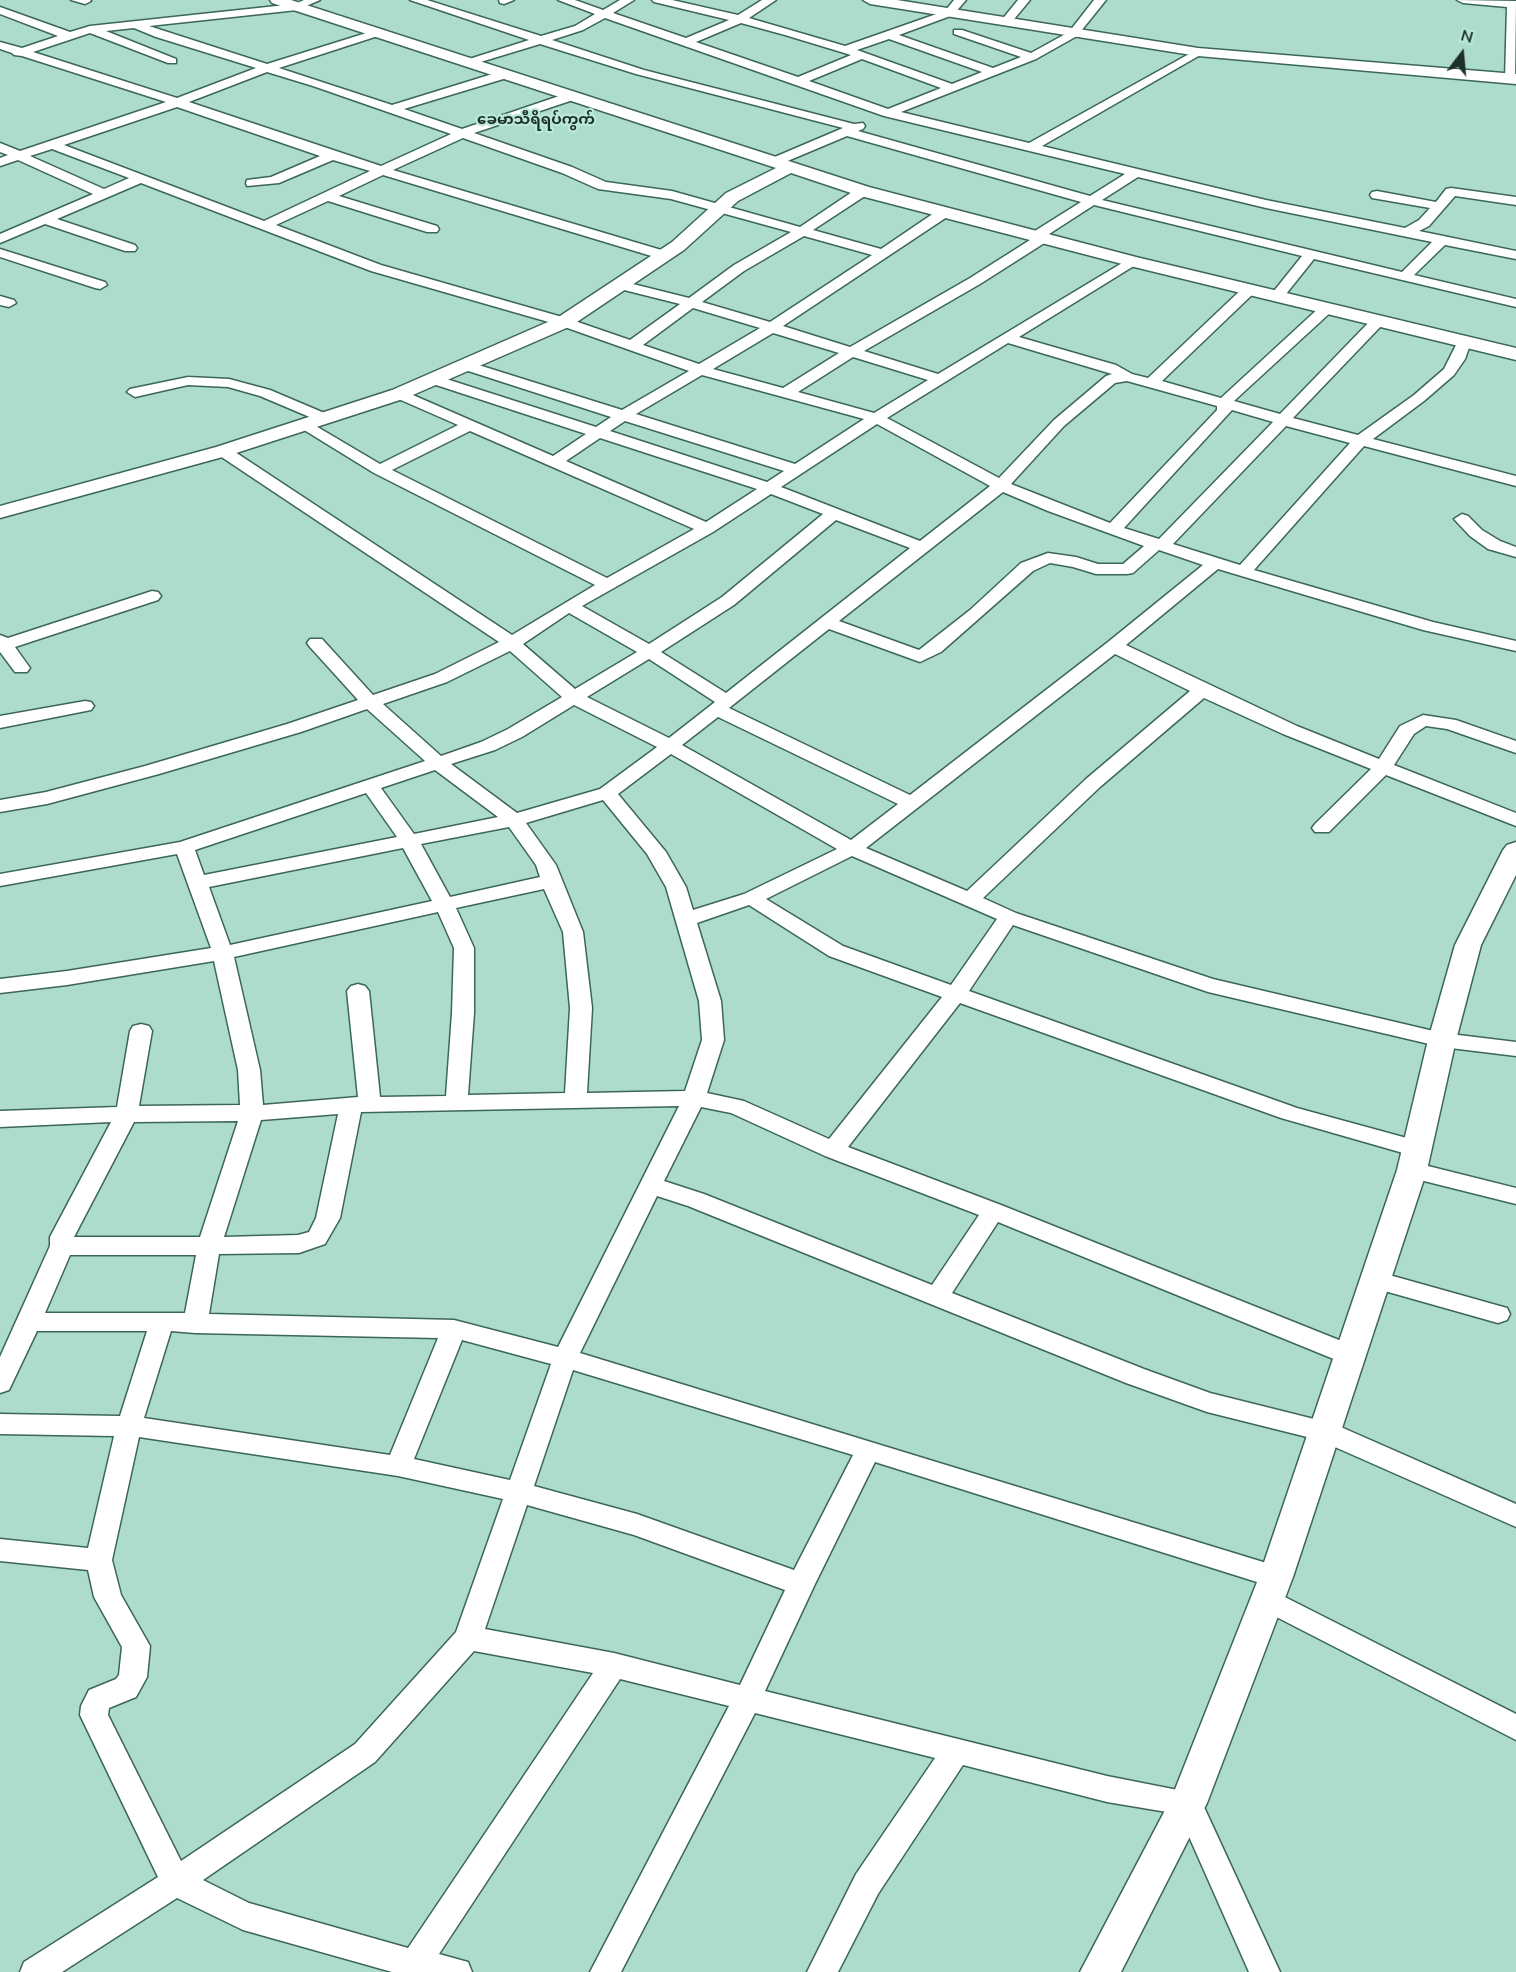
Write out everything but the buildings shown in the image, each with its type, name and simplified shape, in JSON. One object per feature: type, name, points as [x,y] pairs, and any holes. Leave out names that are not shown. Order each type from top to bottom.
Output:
[{"type":"street","points":[[277,0],[863,191],[1038,238],[1516,354]]},
{"type":"street","points":[[0,60],[67,35],[90,29],[138,22],[297,7],[314,0]]},
{"type":"street","points":[[416,0],[640,72],[851,130],[1092,202],[1403,278],[1516,303]]},
{"type":"street","points":[[564,0],[606,14],[654,22],[687,42],[889,113],[1266,204],[1516,255]]},
{"type":"street","points":[[470,62],[579,28],[628,0]]},
{"type":"street","points":[[658,0],[691,3],[862,55],[952,88]]},
{"type":"street","points":[[687,42],[740,19],[770,0]]},
{"type":"street","points":[[870,0],[1198,52],[1513,79],[1515,4],[1463,0]]},
{"type":"street","points":[[845,50],[949,13],[960,0]]},
{"type":"street","points":[[1006,22],[1024,0]]},
{"type":"street","points":[[0,512],[223,450],[399,394],[564,322],[678,246],[732,197],[782,164],[889,113],[1032,57],[1073,34],[1100,0]]},
{"type":"street","points":[[654,22],[691,3]]},
{"type":"street","points":[[0,10],[67,35]]},
{"type":"street","points":[[138,22],[139,26],[160,35],[392,109],[603,186],[672,195],[884,254]]},
{"type":"street","points":[[90,29],[172,61]]},
{"type":"street","points":[[0,162],[178,102],[266,68],[380,32]]},
{"type":"street","points":[[958,32],[1032,57]]},
{"type":"street","points":[[889,35],[993,72]]},
{"type":"street","points":[[0,45],[178,102],[332,156],[663,255]]},
{"type":"street","points":[[1029,148],[1198,52]]},
{"type":"street","points":[[799,81],[862,55]]},
{"type":"street","points":[[392,109],[506,74]]},
{"type":"street","points":[[263,226],[460,134],[572,96]]},
{"type":"street","points":[[54,145],[376,268],[564,322],[701,370],[876,418],[1001,484],[1054,508],[1113,530],[1243,572],[1429,626],[1516,646]]},
{"type":"street","points":[[0,147],[104,194]]},
{"type":"street","points":[[252,183],[274,180],[332,156]]},
{"type":"street","points":[[787,392],[851,352],[975,281],[1135,173]]},
{"type":"street","points":[[0,239],[141,178]]},
{"type":"street","points":[[632,346],[739,268],[804,230],[863,191]]},
{"type":"street","points":[[1407,233],[1424,222],[1450,192],[1516,201]]},
{"type":"street","points":[[1377,195],[1434,205],[1438,208]]},
{"type":"street","points":[[327,196],[432,229]]},
{"type":"street","points":[[554,462],[621,417],[771,328],[942,213]]},
{"type":"street","points":[[43,219],[130,248]]},
{"type":"street","points":[[1403,278],[1442,240]]},
{"type":"street","points":[[0,253],[99,285]]},
{"type":"street","points":[[1277,296],[1311,254]]},
{"type":"street","points":[[0,806],[47,798],[152,770],[294,728],[441,678],[512,642],[568,606],[707,528],[876,418],[1132,261]]},
{"type":"street","points":[[621,285],[692,303],[940,379]]},
{"type":"street","points":[[1151,383],[1250,290]]},
{"type":"street","points":[[1113,530],[1224,411],[1225,402],[1326,309]]},
{"type":"street","points":[[826,622],[920,657],[935,648],[976,614],[1027,567],[1048,558],[1076,562],[1096,569],[1126,569],[1159,545],[1378,321]]},
{"type":"street","points":[[1007,338],[1111,368],[1126,377],[1516,481]]},
{"type":"street","points":[[1243,572],[1360,441],[1419,398],[1449,372],[1458,359],[1464,342]]},
{"type":"street","points":[[464,365],[621,417],[796,470]]},
{"type":"street","points":[[197,883],[513,820],[607,793],[670,746],[1001,484],[1072,411],[1111,379],[1126,377]]},
{"type":"street","points":[[432,379],[769,488],[922,547]]},
{"type":"street","points":[[135,392],[188,381],[229,383],[264,393],[324,418]]},
{"type":"street","points":[[399,394],[707,528]]},
{"type":"street","points":[[380,470],[470,425]]},
{"type":"street","points":[[304,426],[380,470],[609,585]]},
{"type":"street","points":[[223,450],[512,642],[573,697],[670,746],[852,849],[1009,917],[1208,985],[1442,1040],[1516,1048]]},
{"type":"street","points":[[0,880],[184,847],[488,746],[515,733],[690,627],[728,601],[833,514]]},
{"type":"street","points":[[1462,519],[1476,533],[1494,545],[1516,552]]},
{"type":"street","points":[[685,920],[751,898],[852,849],[1114,646],[1215,563]]},
{"type":"street","points":[[21,668],[2,643],[152,596]]},
{"type":"street","points":[[568,606],[648,651],[721,705],[911,803]]},
{"type":"street","points":[[316,643],[370,702],[439,764],[513,820],[546,865],[573,932],[581,1008],[576,1101]]},
{"type":"street","points":[[1114,646],[1202,690],[1290,730],[1516,820]]},
{"type":"street","points":[[970,900],[1093,783],[1202,690]]},
{"type":"street","points":[[0,722],[85,706]]},
{"type":"street","points":[[1322,828],[1383,767],[1407,730],[1423,720],[1450,724],[1516,747]]},
{"type":"street","points":[[371,786],[409,841],[444,904],[464,948],[463,1013],[456,1104]]},
{"type":"street","points":[[35,1972],[176,1882],[365,1753],[468,1638],[565,1358],[694,1098],[713,1040],[710,1001],[676,887],[656,852],[607,793]]},
{"type":"street","points":[[184,847],[223,953],[249,1070],[252,1113],[209,1246],[195,1324]]},
{"type":"street","points":[[1100,1972],[1188,1803],[1271,1588],[1414,1159],[1442,1040],[1468,945],[1516,850]]},
{"type":"street","points":[[0,986],[67,978],[223,953],[551,881]]},
{"type":"street","points":[[751,898],[836,951],[1516,1196]]},
{"type":"street","points":[[833,1150],[955,995],[1009,917]]},
{"type":"street","points":[[62,1246],[299,1244],[316,1238],[328,1218],[361,1105],[358,991]]},
{"type":"street","points":[[0,1383],[62,1246],[62,1237],[127,1114],[141,1031]]},
{"type":"street","points":[[0,1119],[127,1114],[252,1113],[361,1105],[694,1098],[736,1106],[833,1150],[993,1211],[1350,1355]]},
{"type":"street","points":[[651,1185],[696,1200],[1207,1402],[1325,1431],[1516,1516]]},
{"type":"street","points":[[938,1296],[993,1211]]},
{"type":"street","points":[[1375,1280],[1498,1314]]},
{"type":"street","points":[[29,1322],[162,1322],[453,1329],[565,1358],[868,1450],[1271,1588],[1516,1728]]},
{"type":"street","points":[[162,1322],[129,1426],[99,1560],[108,1597],[136,1646],[134,1677],[126,1688],[99,1699],[94,1715],[176,1882],[243,1916],[415,1964],[457,1972]]},
{"type":"street","points":[[398,1466],[453,1329]]},
{"type":"street","points":[[0,1424],[129,1426],[398,1466],[518,1492],[637,1526],[801,1584]]},
{"type":"street","points":[[605,1972],[748,1698],[801,1584],[868,1450]]},
{"type":"street","points":[[0,1550],[99,1560]]},
{"type":"street","points":[[468,1638],[614,1665],[1107,1789],[1188,1803]]},
{"type":"street","points":[[415,1964],[614,1665]]},
{"type":"street","points":[[822,1972],[867,1884],[956,1751]]},
{"type":"street","points":[[1188,1803],[1265,1972]]},
{"type":"district","name":"ခေမာသီရိရပ်ကွက်","points":[[536,120]]}]
